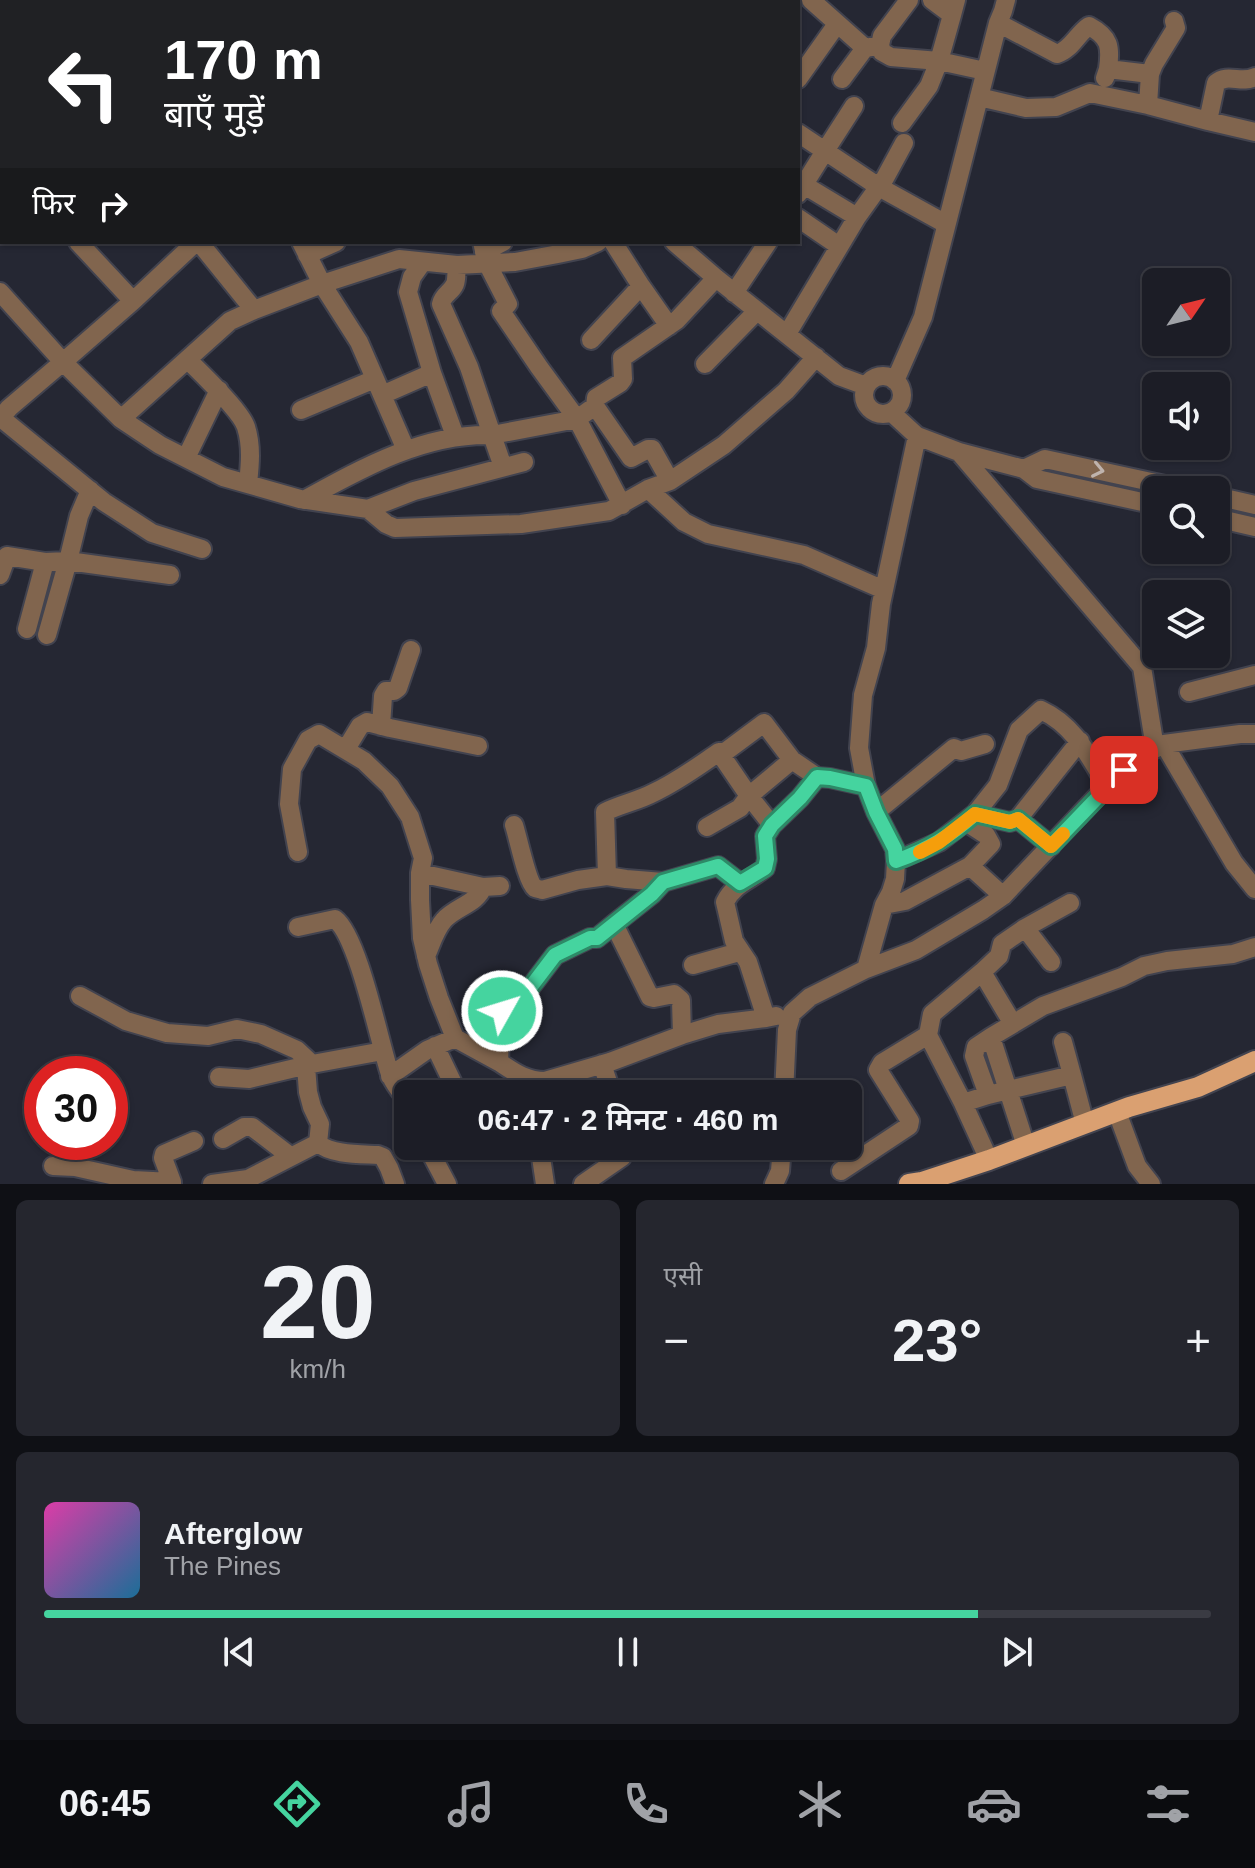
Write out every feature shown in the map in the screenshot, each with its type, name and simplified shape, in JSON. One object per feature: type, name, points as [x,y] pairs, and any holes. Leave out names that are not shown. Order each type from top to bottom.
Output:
[{"type":"main road","points":[[918,1183],[1117,1112],[1198,1087],[1255,1061]]},
{"type":"street","points":[[811,0],[837,24],[891,57],[939,61],[985,71]]},
{"type":"street","points":[[842,79],[882,36],[909,0]]},
{"type":"street","points":[[902,123],[925,93],[939,61],[954,8],[932,0]]},
{"type":"street","points":[[895,381],[923,317],[1006,0]]},
{"type":"street","points":[[1148,105],[1150,74],[1176,28],[1174,21]]},
{"type":"street","points":[[998,23],[1057,54],[1066,49],[1084,29],[1089,26],[1094,28],[1108,41],[1110,55],[1099,94]]},
{"type":"street","points":[[800,76],[837,24]]},
{"type":"street","points":[[1108,69],[1150,74]]},
{"type":"street","points":[[1208,121],[1216,83],[1224,78],[1242,80],[1255,77]]},
{"type":"street","points":[[979,97],[1026,108],[1056,107],[1090,93],[1099,94],[1255,132]]},
{"type":"street","points":[[854,106],[801,190],[857,217]]},
{"type":"street","points":[[800,134],[879,187],[946,224]]},
{"type":"street","points":[[787,334],[904,143]]},
{"type":"street","points":[[800,219],[839,246]]},
{"type":"street","points":[[80,244],[133,301]]},
{"type":"street","points":[[196,244],[0,418],[104,502],[152,533],[202,549]]},
{"type":"street","points":[[200,244],[254,310]]},
{"type":"street","points":[[325,244],[304,248],[322,284],[359,342],[406,450]]},
{"type":"street","points":[[121,419],[230,321],[322,284],[392,261],[457,265],[484,252],[515,262],[588,244]]},
{"type":"street","points":[[614,244],[669,326]]},
{"type":"street","points":[[734,293],[767,244]]},
{"type":"street","points":[[682,245],[716,278],[839,376],[866,386]]},
{"type":"street","points":[[484,252],[508,304],[501,311],[577,419],[622,505]]},
{"type":"street","points":[[422,263],[412,277],[408,292],[455,436]]},
{"type":"street","points":[[457,265],[455,282],[441,304],[469,367],[503,467]]},
{"type":"street","points":[[670,481],[652,449],[631,458],[595,406],[596,398],[623,379],[622,358],[669,326],[716,278]]},
{"type":"street","points":[[591,340],[641,286]]},
{"type":"street","points":[[0,292],[63,362],[121,419],[160,445],[223,477],[304,500],[368,509],[414,491],[524,462]]},
{"type":"street","points":[[705,364],[757,311]]},
{"type":"street","points":[[368,509],[395,528],[521,524],[609,511],[648,489],[670,481],[724,445],[786,391],[816,357]]},
{"type":"street","points":[[188,360],[219,390],[246,424],[251,454],[248,484]]},
{"type":"street","points":[[301,410],[432,373]]},
{"type":"street","points":[[889,377],[899,386],[902,396],[898,407],[892,413],[870,411],[864,399],[866,386],[875,378],[889,377]]},
{"type":"street","points":[[186,458],[219,390]]},
{"type":"street","points":[[304,500],[406,450],[440,439],[473,434],[492,435],[577,419],[595,406]]},
{"type":"street","points":[[892,413],[917,436],[959,452],[1024,469],[1037,479],[1142,502]]},
{"type":"street","points":[[866,969],[884,905],[895,879],[896,861],[895,849],[866,786],[859,748],[863,695],[876,648],[884,590],[917,436]]},
{"type":"street","points":[[959,452],[1142,667],[1160,746],[1234,863],[1255,889]]},
{"type":"street","points":[[1024,469],[1045,459],[1142,480]]},
{"type":"street","points":[[648,489],[684,522],[708,534],[804,555],[884,590]]},
{"type":"street","points":[[47,635],[79,516],[90,490]]},
{"type":"street","points":[[1230,499],[1255,505]]},
{"type":"street","points":[[1230,521],[1255,527]]},
{"type":"street","points":[[0,575],[4,555],[170,575]]},
{"type":"street","points":[[27,629],[45,562]]},
{"type":"street","points":[[381,726],[383,696],[386,691],[398,688],[411,650]]},
{"type":"street","points":[[1189,692],[1255,675]]},
{"type":"street","points":[[896,861],[939,842],[971,818],[998,785],[1019,730],[1041,710],[1061,721],[1080,741],[1107,786]]},
{"type":"street","points":[[346,749],[364,722],[478,746]]},
{"type":"street","points":[[607,876],[605,812],[676,782],[764,723],[792,760],[817,777],[866,786]]},
{"type":"street","points":[[298,852],[289,804],[292,769],[308,740],[319,734],[364,761],[390,786],[410,817],[423,858],[420,873],[422,938],[439,998],[455,1038],[521,1077],[545,1081],[718,1024],[792,1013],[810,997],[866,969],[916,950],[1003,896],[1107,786],[1139,757],[1160,746],[1255,734]]},
{"type":"street","points":[[971,818],[1010,822],[1018,819],[1080,741]]},
{"type":"street","points":[[876,812],[954,748],[961,751],[985,744]]},
{"type":"street","points":[[719,752],[772,825]]},
{"type":"street","points":[[707,827],[740,808],[749,796],[792,760]]},
{"type":"street","points":[[766,1018],[748,962],[734,941],[725,902],[740,883],[765,868],[765,836],[817,777]]},
{"type":"street","points":[[884,905],[905,901],[970,866],[991,844],[971,818]]},
{"type":"street","points":[[1018,819],[1051,846]]},
{"type":"street","points":[[514,825],[526,870],[537,889],[607,876],[663,882],[718,866],[740,883]]},
{"type":"street","points":[[970,866],[1003,896]]},
{"type":"street","points":[[420,873],[492,886],[445,919],[426,957]]},
{"type":"street","points":[[499,1062],[498,1020],[502,1011],[517,1005],[555,955],[590,938],[597,938],[663,882]]},
{"type":"street","points":[[989,1160],[928,1035],[932,1014],[999,956],[1002,944],[1070,903]]},
{"type":"street","points":[[298,927],[335,919],[344,928],[394,1082]]},
{"type":"street","points":[[614,924],[650,997],[674,994],[681,1000],[682,1035]]},
{"type":"street","points":[[1025,928],[1051,962]]},
{"type":"street","points":[[988,1095],[974,1056],[976,1047],[1043,1006],[1144,966],[1233,954],[1255,947]]},
{"type":"street","points":[[693,965],[739,952]]},
{"type":"street","points":[[982,972],[1013,1024]]},
{"type":"street","points":[[80,996],[126,1021],[167,1033],[208,1036],[237,1029],[261,1034],[297,1050],[309,1065],[308,1092],[320,1124],[318,1143]]},
{"type":"street","points":[[785,1080],[787,1030],[792,1013]]},
{"type":"street","points":[[841,1171],[909,1126],[910,1121],[878,1070],[882,1063],[928,1035]]},
{"type":"street","points":[[991,1037],[1026,1146]]},
{"type":"street","points":[[390,1076],[435,1046],[455,1038]]},
{"type":"street","points":[[1063,1042],[1085,1124]]},
{"type":"street","points":[[435,1046],[451,1080]]},
{"type":"street","points":[[219,1077],[249,1079],[383,1051]]},
{"type":"street","points":[[602,1064],[607,1080]]},
{"type":"street","points":[[963,1103],[1072,1075]]},
{"type":"street","points":[[1117,1112],[1137,1166],[1151,1184]]},
{"type":"street","points":[[223,1139],[244,1127],[252,1127],[290,1156]]},
{"type":"street","points":[[53,1166],[75,1167],[133,1180],[172,1183],[164,1154],[194,1141]]},
{"type":"street","points":[[212,1184],[248,1179],[318,1143]]},
{"type":"street","points":[[318,1143],[331,1151],[383,1157],[395,1184]]},
{"type":"street","points":[[434,1160],[447,1184]]},
{"type":"street","points":[[541,1160],[545,1184]]},
{"type":"street","points":[[583,1184],[618,1160]]},
{"type":"street","points":[[774,1184],[781,1160]]},
{"type":"slow traffic","points":[[920,852],[939,842],[975,814],[1010,822],[1018,819],[1051,846],[1063,834]]},
{"type":"route","points":[[502,1011],[517,1005],[555,955],[590,938],[597,938],[663,882],[718,866],[740,883],[762,872],[767,859],[765,836],[817,777],[866,786],[895,849],[896,861],[939,842],[975,814],[1010,822],[1018,819],[1051,846],[1124,770]]}]
